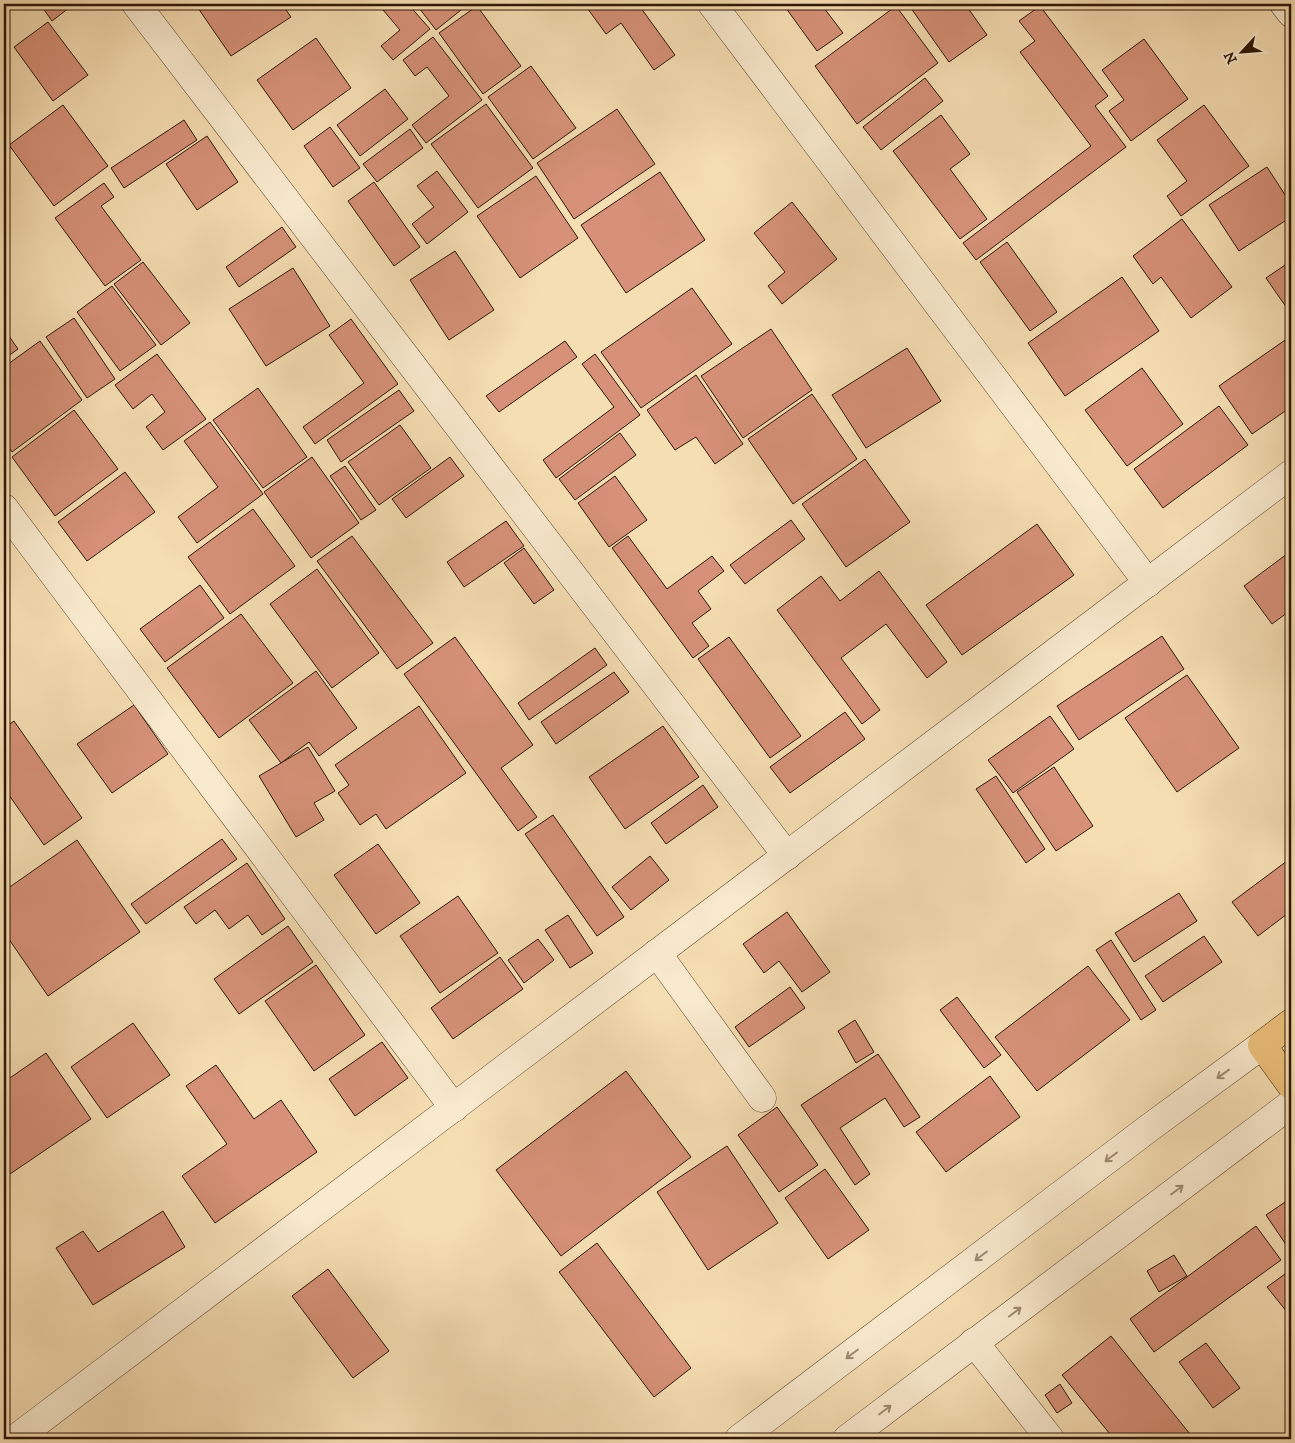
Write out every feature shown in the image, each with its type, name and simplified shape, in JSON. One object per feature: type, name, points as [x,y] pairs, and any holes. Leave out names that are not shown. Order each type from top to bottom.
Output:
[{"type":"main road","points":[[1291,1023],[1262,1045],[1291,1085]]},
{"type":"street","points":[[136,4],[787,856]]},
{"type":"street","points":[[712,4],[1148,583]]},
{"type":"street","points":[[1284,4],[1291,13]]},
{"type":"street","points":[[15,1439],[1291,474]]},
{"type":"street","points":[[4,508],[454,1108]]},
{"type":"street","points":[[656,953],[762,1098]]},
{"type":"street","points":[[739,1439],[1149,1128],[1262,1045]]},
{"type":"street","points":[[846,1439],[1291,1104]]},
{"type":"street","points":[[974,1342],[1050,1439]]},
{"type":"building","points":[[40,4],[74,4],[52,21]]},
{"type":"building","points":[[204,4],[282,4],[291,17],[231,56],[198,8]]},
{"type":"building","points":[[378,4],[408,4],[430,29],[393,60],[381,46],[400,30]]},
{"type":"building","points":[[416,4],[464,4],[466,6],[436,30]]},
{"type":"building","points":[[638,4],[675,55],[654,70],[621,23],[606,34],[585,5]]},
{"type":"building","points":[[783,4],[821,4],[843,33],[817,51]]},
{"type":"building","points":[[908,4],[965,4],[987,35],[949,62]]},
{"type":"building","points":[[477,6],[521,66],[483,94],[439,33]]},
{"type":"building","points":[[896,6],[938,63],[857,124],[815,66]]},
{"type":"building","points":[[1040,6],[1108,96],[1095,106],[1126,147],[976,260],[963,243],[1091,146],[1020,52],[1035,41],[1019,21]]},
{"type":"building","points":[[48,22],[88,75],[53,101],[14,47]]},
{"type":"building","points":[[433,37],[482,100],[426,143],[412,125],[449,96],[427,67],[415,76],[403,60]]},
{"type":"building","points":[[316,38],[351,88],[293,130],[257,80]]},
{"type":"building","points":[[1144,39],[1188,99],[1131,141],[1109,111],[1124,100],[1102,70]]},
{"type":"building","points":[[531,66],[576,128],[533,159],[488,97]]},
{"type":"building","points":[[925,78],[943,101],[881,150],[863,127]]},
{"type":"building","points":[[385,89],[408,119],[360,156],[337,125]]},
{"type":"building","points":[[486,104],[533,168],[478,208],[431,144]]},
{"type":"building","points":[[63,105],[108,166],[54,206],[9,145]]},
{"type":"building","points":[[1204,105],[1249,166],[1181,216],[1167,196],[1187,181],[1157,140]]},
{"type":"building","points":[[617,109],[655,164],[574,219],[537,163]]},
{"type":"building","points":[[941,115],[970,154],[950,169],[987,219],[960,239],[893,151]]},
{"type":"building","points":[[184,120],[197,140],[124,188],[111,168]]},
{"type":"building","points":[[330,127],[360,168],[333,187],[304,146]]},
{"type":"building","points":[[410,129],[423,148],[377,182],[363,164]]},
{"type":"building","points":[[207,136],[238,182],[197,210],[166,164]]},
{"type":"building","points":[[1267,167],[1291,204],[1291,217],[1239,251],[1209,205]]},
{"type":"building","points":[[437,171],[468,212],[427,244],[412,224],[434,207],[417,186]]},
{"type":"building","points":[[660,172],[705,240],[626,293],[581,225]]},
{"type":"building","points":[[536,176],[578,238],[520,278],[477,216]]},
{"type":"building","points":[[374,182],[420,247],[394,266],[348,201]]},
{"type":"building","points":[[104,183],[114,197],[101,206],[141,260],[105,286],[55,218]]},
{"type":"building","points":[[792,202],[837,259],[782,304],[768,286],[785,272],[754,233]]},
{"type":"building","points":[[1182,219],[1232,287],[1191,318],[1161,277],[1153,284],[1133,256]]},
{"type":"building","points":[[282,227],[296,247],[239,287],[226,267]]},
{"type":"building","points":[[1007,242],[1057,312],[1030,331],[980,262]]},
{"type":"building","points":[[455,251],[494,310],[449,340],[410,280]]},
{"type":"building","points":[[1291,261],[1291,314],[1266,278]]},
{"type":"building","points":[[143,262],[190,323],[161,345],[114,284]]},
{"type":"building","points":[[293,268],[330,326],[266,366],[229,309]]},
{"type":"building","points":[[1122,277],[1159,331],[1065,396],[1028,343]]},
{"type":"building","points":[[112,286],[156,345],[120,371],[77,312]]},
{"type":"building","points":[[692,288],[732,344],[641,408],[601,352]]},
{"type":"building","points":[[74,318],[115,379],[87,398],[46,337]]},
{"type":"building","points":[[351,319],[398,384],[315,444],[303,427],[364,383],[329,335]]},
{"type":"building","points":[[4,329],[18,349],[4,359]]},
{"type":"building","points":[[771,329],[812,390],[743,438],[701,376]]},
{"type":"building","points":[[1291,336],[1291,407],[1252,434],[1219,386]]},
{"type":"building","points":[[40,341],[82,400],[12,452],[4,441],[4,367]]},
{"type":"building","points":[[565,341],[577,357],[499,412],[486,396]]},
{"type":"building","points":[[907,348],[941,401],[866,448],[832,395]]},
{"type":"building","points":[[157,354],[206,419],[163,450],[146,427],[165,412],[152,394],[133,409],[115,385]]},
{"type":"building","points":[[595,354],[640,415],[556,478],[543,460],[614,407],[582,364]]},
{"type":"building","points":[[1142,368],[1183,424],[1127,466],[1085,410]]},
{"type":"building","points":[[696,375],[743,444],[715,464],[696,437],[675,450],[647,410]]},
{"type":"building","points":[[258,388],[307,457],[263,488],[213,420]]},
{"type":"building","points":[[399,390],[414,411],[341,462],[327,440]]},
{"type":"building","points":[[812,394],[857,459],[793,504],[748,439]]},
{"type":"building","points":[[1219,406],[1248,445],[1163,508],[1134,469]]},
{"type":"building","points":[[74,410],[118,469],[55,516],[12,457]]},
{"type":"building","points":[[210,422],[263,494],[197,543],[178,517],[218,487],[184,441]]},
{"type":"building","points":[[400,425],[431,468],[379,505],[348,462]]},
{"type":"building","points":[[620,433],[636,455],[575,500],[559,479]]},
{"type":"building","points":[[312,457],[359,523],[311,558],[264,492]]},
{"type":"building","points":[[450,457],[464,476],[406,518],[392,499]]},
{"type":"building","points":[[865,459],[910,522],[846,567],[802,504]]},
{"type":"building","points":[[345,466],[376,510],[361,520],[330,476]]},
{"type":"building","points":[[125,472],[155,512],[87,561],[58,522]]},
{"type":"building","points":[[615,476],[647,520],[609,547],[578,503]]},
{"type":"building","points":[[253,509],[295,566],[230,614],[188,557]]},
{"type":"building","points":[[791,520],[805,539],[745,584],[730,565]]},
{"type":"building","points":[[506,521],[524,546],[464,587],[447,562]]},
{"type":"building","points":[[1037,524],[1074,575],[962,655],[926,605]]},
{"type":"building","points":[[352,536],[433,643],[397,669],[317,561]]},
{"type":"building","points":[[628,536],[667,589],[712,556],[724,571],[698,591],[711,609],[692,623],[709,646],[693,658],[612,548]]},
{"type":"building","points":[[524,548],[554,590],[534,604],[504,563]]},
{"type":"building","points":[[1291,551],[1291,610],[1272,624],[1244,586]]},
{"type":"building","points":[[317,569],[379,653],[332,688],[270,604]]},
{"type":"building","points":[[879,571],[947,662],[927,678],[886,624],[841,658],[880,710],[862,724],[777,610],[821,576],[840,601]]},
{"type":"building","points":[[200,585],[224,618],[165,662],[140,629]]},
{"type":"building","points":[[241,614],[293,683],[219,738],[167,668]]},
{"type":"building","points":[[1162,636],[1184,669],[1079,740],[1057,706]]},
{"type":"building","points":[[455,637],[533,745],[501,768],[537,817],[518,831],[404,674]]},
{"type":"building","points":[[729,637],[801,736],[770,758],[698,659]]},
{"type":"building","points":[[595,648],[607,665],[529,720],[518,703]]},
{"type":"building","points":[[316,671],[357,728],[319,756],[309,742],[281,763],[249,720]]},
{"type":"building","points":[[614,672],[629,692],[556,744],[541,722]]},
{"type":"building","points":[[1187,675],[1239,748],[1177,792],[1125,718]]},
{"type":"building","points":[[134,705],[168,754],[112,793],[77,744]]},
{"type":"building","points":[[419,706],[466,773],[386,829],[376,814],[360,825],[338,793],[349,785],[335,765]]},
{"type":"building","points":[[845,712],[865,739],[790,793],[770,767]]},
{"type":"building","points":[[1050,716],[1074,749],[1013,793],[988,760]]},
{"type":"building","points":[[14,721],[82,818],[44,845],[4,788],[4,728]]},
{"type":"building","points":[[663,726],[699,777],[625,829],[589,777]]},
{"type":"building","points":[[308,747],[335,791],[314,803],[324,820],[296,837],[259,776]]},
{"type":"building","points":[[1054,767],[1093,826],[1056,851],[1017,792]]},
{"type":"building","points":[[996,776],[1045,849],[1026,863],[976,789]]},
{"type":"building","points":[[703,785],[718,807],[666,844],[651,823]]},
{"type":"building","points":[[553,815],[624,917],[597,936],[525,834]]},
{"type":"building","points":[[222,839],[237,859],[146,924],[131,904]]},
{"type":"building","points":[[77,840],[140,932],[48,996],[4,932],[4,891]]},
{"type":"building","points":[[378,844],[420,903],[376,934],[334,875]]},
{"type":"building","points":[[650,856],[669,880],[631,910],[612,887]]},
{"type":"building","points":[[1291,858],[1291,911],[1258,936],[1232,902]]},
{"type":"building","points":[[247,863],[285,919],[262,935],[248,915],[229,929],[215,910],[196,924],[184,907]]},
{"type":"building","points":[[1179,893],[1197,921],[1134,962],[1115,933]]},
{"type":"building","points":[[458,896],[498,953],[440,993],[400,936]]},
{"type":"building","points":[[787,912],[830,972],[802,992],[779,961],[764,973],[743,944]]},
{"type":"building","points":[[568,915],[593,953],[570,968],[545,930]]},
{"type":"building","points":[[288,926],[313,962],[239,1014],[214,979]]},
{"type":"building","points":[[1204,936],[1222,962],[1163,1002],[1145,976]]},
{"type":"building","points":[[538,939],[554,960],[524,983],[508,960]]},
{"type":"building","points":[[1111,940],[1156,1010],[1141,1020],[1096,950]]},
{"type":"building","points":[[500,957],[523,989],[453,1039],[431,1008]]},
{"type":"building","points":[[316,965],[365,1035],[314,1071],[265,1001]]},
{"type":"building","points":[[1088,966],[1130,1020],[1037,1091],[995,1037]]},
{"type":"building","points":[[790,987],[805,1008],[749,1047],[735,1027]]},
{"type":"building","points":[[957,997],[1001,1055],[984,1068],[940,1010]]},
{"type":"building","points":[[855,1020],[874,1052],[856,1063],[838,1031]]},
{"type":"building","points":[[133,1023],[170,1075],[107,1118],[71,1067]]},
{"type":"building","points":[[382,1042],[408,1078],[355,1116],[329,1079]]},
{"type":"building","points":[[46,1053],[91,1119],[10,1174],[4,1165],[4,1082]]},
{"type":"building","points":[[878,1054],[920,1117],[904,1127],[885,1098],[840,1128],[870,1174],[855,1185],[801,1105]]},
{"type":"building","points":[[216,1065],[254,1119],[281,1100],[317,1152],[215,1223],[182,1176],[227,1144],[186,1086]]},
{"type":"building","points":[[626,1071],[691,1157],[561,1256],[496,1170]]},
{"type":"building","points":[[990,1076],[1020,1117],[946,1172],[916,1132]]},
{"type":"building","points":[[777,1107],[818,1165],[779,1192],[738,1135]]},
{"type":"building","points":[[727,1146],[778,1223],[708,1270],[657,1192]]},
{"type":"building","points":[[825,1169],[869,1230],[828,1259],[785,1198]]},
{"type":"building","points":[[1291,1198],[1291,1252],[1266,1215]]},
{"type":"building","points":[[163,1211],[185,1247],[93,1305],[56,1248],[83,1231],[98,1252]]},
{"type":"building","points":[[1256,1226],[1281,1260],[1154,1352],[1130,1319]]},
{"type":"building","points":[[597,1243],[691,1368],[654,1397],[559,1272]]},
{"type":"building","points":[[1174,1255],[1187,1276],[1159,1292],[1147,1271]]},
{"type":"building","points":[[328,1269],[389,1351],[353,1378],[292,1296]]},
{"type":"building","points":[[1285,1274],[1291,1282],[1291,1317],[1267,1287]]},
{"type":"building","points":[[1111,1336],[1194,1439],[1114,1439],[1062,1375]]},
{"type":"building","points":[[1206,1343],[1240,1388],[1213,1408],[1179,1362]]},
{"type":"building","points":[[1060,1384],[1072,1403],[1057,1413],[1045,1395]]}]
